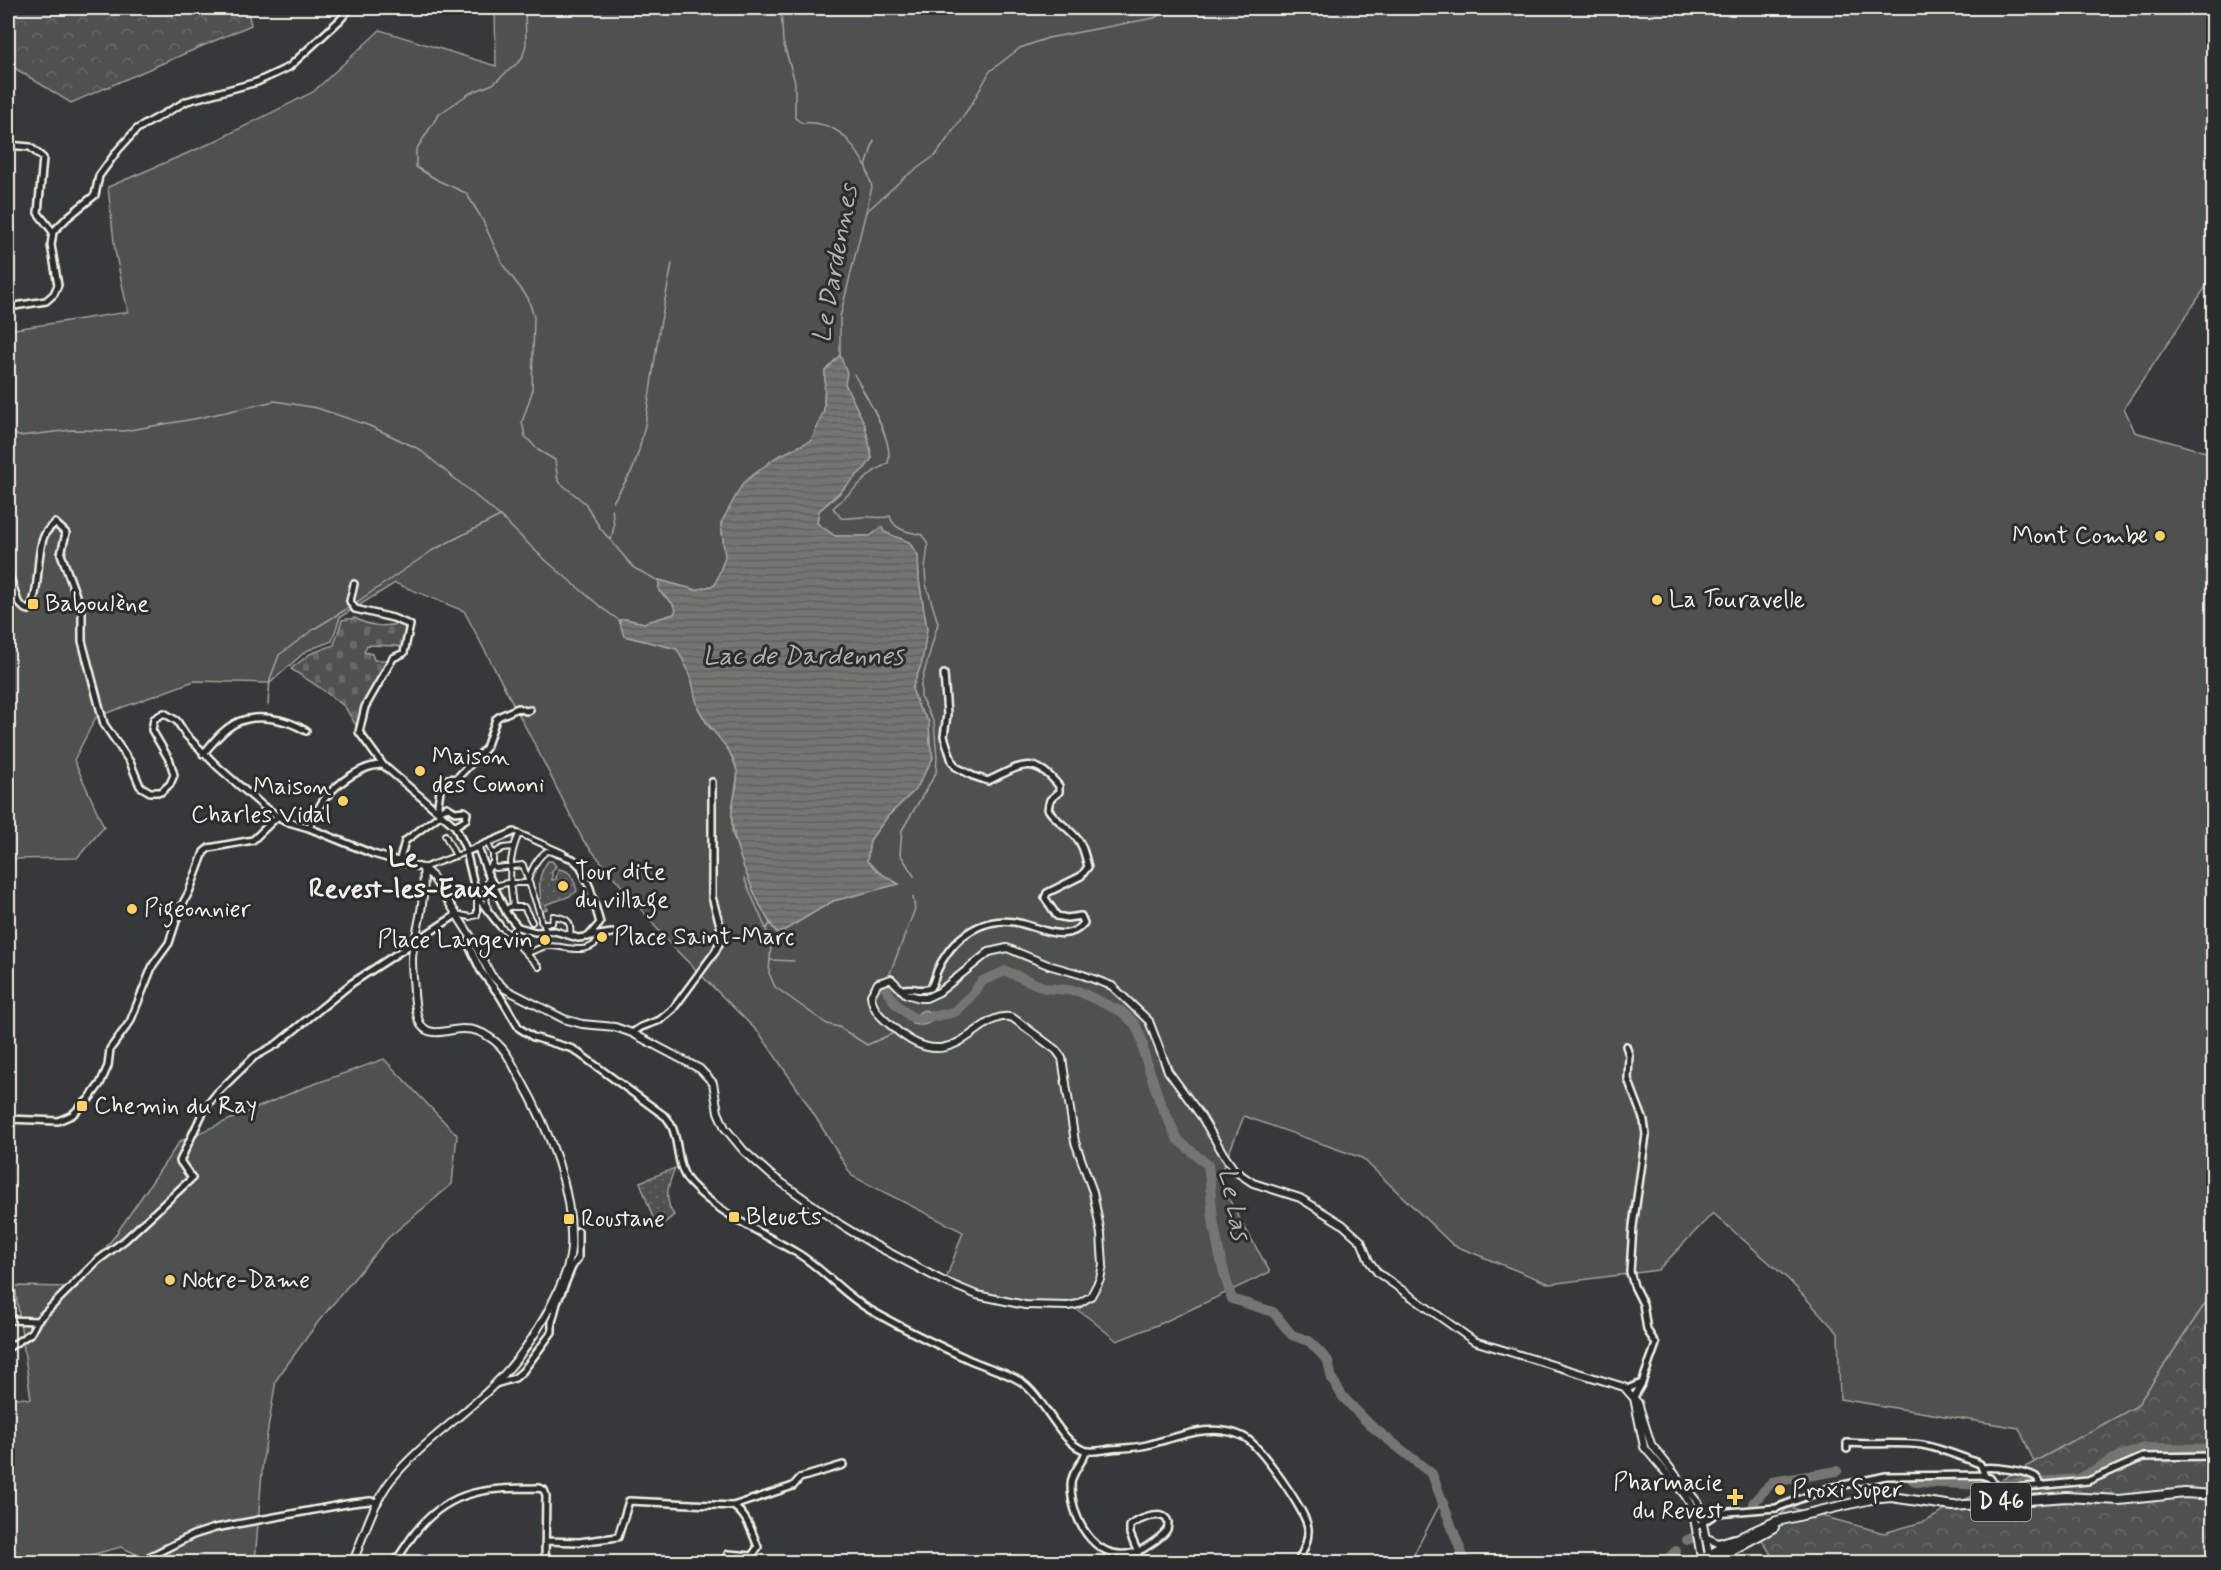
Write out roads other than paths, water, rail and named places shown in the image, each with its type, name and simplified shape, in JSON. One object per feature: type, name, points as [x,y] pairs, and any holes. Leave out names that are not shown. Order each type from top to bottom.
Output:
[{"type":"main road","name":"D 46","points":[[1704,1560],[1762,1527],[1791,1517],[1872,1499],[1891,1497],[1943,1506],[2066,1497],[2119,1500],[2185,1493],[2214,1496]]},
{"type":"main road","name":"D 46","points":[[1704,1560],[1745,1543],[1791,1517]]},
{"type":"street","points":[[8,307],[46,301],[54,294],[58,285],[51,244],[53,232],[95,195],[99,176],[137,129],[187,101],[257,82],[289,67],[350,8]]},
{"type":"street","points":[[8,145],[30,147],[43,158],[38,213],[53,232]]},
{"type":"street","points":[[8,571],[18,602],[28,610],[33,604],[37,566],[45,533],[55,523],[66,534],[61,554],[81,612],[82,641],[104,724],[130,762],[140,786],[150,792],[160,792],[170,784],[174,775],[170,761],[152,730],[154,719],[164,713],[177,721],[203,754],[263,806],[285,821],[309,828],[342,843],[399,863],[427,866],[516,832],[558,850],[564,856]]},
{"type":"street","points":[[8,1348],[30,1333],[37,1321],[97,1261],[125,1240],[192,1178],[180,1161],[205,1108],[254,1057],[277,1044],[352,983],[456,914],[470,917],[477,915],[477,896],[466,852],[455,826],[383,765],[359,732],[365,706],[393,658],[404,653],[410,625],[355,608],[350,602],[354,584]]},
{"type":"street","points":[[901,990],[905,987],[921,991],[930,988],[944,958],[956,942],[980,926],[996,922],[1016,922],[1057,934],[1073,931],[1084,922],[1081,916],[1067,918],[1057,916],[1045,898],[1047,893],[1082,876],[1088,867],[1081,844],[1053,817],[1048,808],[1050,800],[1059,792],[1059,786],[1043,770],[1029,764],[1019,766],[988,781],[956,767],[944,736],[947,715],[944,674]]},
{"type":"street","points":[[439,813],[441,784],[448,779],[457,778],[486,748],[496,719],[512,710],[531,710]]},
{"type":"street","points":[[203,754],[223,732],[241,721],[282,720],[306,731]]},
{"type":"street","points":[[309,828],[322,802],[336,788],[367,767],[383,765]]},
{"type":"street","points":[[632,1033],[660,1020],[673,1009],[715,952],[721,940],[722,932],[712,897],[712,782]]},
{"type":"street","points":[[399,863],[405,841],[447,807],[455,812],[467,813],[466,819],[455,826]]},
{"type":"street","points":[[8,1119],[58,1121],[72,1115],[89,1099],[100,1084],[108,1066],[110,1049],[130,1022],[153,965],[169,944],[180,909],[204,852],[209,848],[253,840],[278,816]]},
{"type":"street","points":[[513,907],[510,867],[516,832]]},
{"type":"street","points":[[445,835],[456,856]]},
{"type":"street","points":[[488,844],[493,854],[485,892],[488,913]]},
{"type":"street","points":[[493,854],[503,848],[513,846]]},
{"type":"street","points":[[478,848],[505,910],[517,926],[535,932],[555,931],[578,938],[612,933]]},
{"type":"street","points":[[527,883],[533,867],[540,856],[547,851],[576,861],[581,867],[599,916],[600,925],[588,937]]},
{"type":"street","points":[[492,865],[495,868],[523,866],[527,883],[546,931]]},
{"type":"street","points":[[427,866],[471,937],[491,975],[513,994],[569,1021],[615,1027],[632,1033],[704,1071],[713,1083],[722,1122],[744,1151],[778,1180],[865,1240],[941,1280],[985,1297],[1025,1305],[1064,1307],[1078,1304],[1087,1299],[1096,1289],[1102,1269],[1101,1239],[1093,1192],[1075,1142],[1060,1055],[1008,1016],[994,1019],[971,1036],[955,1043],[935,1047],[921,1046],[905,1038],[877,1011],[871,995],[874,987],[886,980],[893,980],[910,996],[920,998],[930,996],[939,992],[986,954],[1003,948],[1012,949],[1039,962],[1112,986],[1149,1021],[1168,1071],[1201,1116],[1227,1160],[1244,1178],[1257,1185],[1300,1198],[1341,1224],[1361,1241],[1371,1265],[1378,1274],[1474,1341],[1583,1373],[1627,1389],[1639,1406],[1651,1444],[1694,1496],[1698,1514],[1703,1523],[1704,1560]]},
{"type":"street","points":[[427,866],[412,956],[415,998],[422,1025],[434,1033],[468,1029],[491,1038],[504,1050],[534,1103],[557,1158],[565,1186],[571,1239],[570,1267],[557,1303],[552,1332],[523,1371],[515,1378],[495,1384]]},
{"type":"street","points":[[494,886],[527,883]]},
{"type":"street","points":[[477,896],[500,926],[530,952],[547,946],[589,948],[597,942],[596,936]]},
{"type":"street","points":[[505,910],[524,907],[532,922]]},
{"type":"street","points":[[525,930],[532,922],[552,923],[553,916],[567,919],[571,926],[570,936]]},
{"type":"street","points":[[509,935],[517,926]]},
{"type":"street","points":[[471,937],[469,945],[481,971],[501,996],[516,1026],[533,1037],[573,1049],[666,1117],[673,1127],[681,1170],[698,1191],[809,1262],[870,1310],[970,1360],[1020,1382],[1075,1445],[1086,1451],[1140,1446],[1205,1430],[1221,1430],[1245,1437],[1275,1473],[1299,1505],[1305,1517],[1308,1538],[1298,1563]]},
{"type":"street","points":[[517,940],[522,950],[538,967]]},
{"type":"street","points":[[1626,1046],[1629,1055],[1628,1079],[1646,1130],[1632,1237],[1630,1272],[1643,1305],[1647,1330],[1656,1344],[1642,1383],[1634,1397]]},
{"type":"street","points":[[354,1563],[389,1482],[416,1452],[495,1384],[542,1322],[570,1267],[578,1258],[578,1231]]},
{"type":"street","points":[[8,1320],[37,1321]]},
{"type":"street","points":[[1627,1389],[1642,1383]]},
{"type":"street","points":[[1847,1449],[1847,1443],[1867,1445],[1878,1442],[1923,1446],[1978,1463],[1983,1468],[1985,1476],[1996,1486]]},
{"type":"street","points":[[1086,1451],[1072,1481],[1075,1510],[1092,1543],[1102,1552],[1124,1558],[1138,1553],[1166,1532],[1168,1525],[1165,1518],[1155,1516],[1136,1521],[1130,1526],[1130,1534],[1138,1553]]},
{"type":"street","points":[[1972,1505],[1996,1486],[2088,1481],[2143,1457],[2214,1456]]},
{"type":"street","points":[[546,1540],[579,1542],[618,1537],[629,1502],[733,1506],[793,1486],[800,1478],[843,1465]]},
{"type":"street","points":[[1983,1468],[2000,1468],[2034,1476],[2039,1483]]},
{"type":"street","points":[[1698,1514],[1776,1508],[1829,1488],[1886,1476],[1915,1474],[1985,1476]]},
{"type":"street","points":[[395,1563],[416,1530],[430,1516],[457,1499],[492,1488],[539,1488],[544,1490],[546,1495],[545,1563]]},
{"type":"street","points":[[142,1563],[149,1557],[193,1535],[215,1528],[352,1503],[370,1501],[378,1503]]},
{"type":"street","points":[[728,1554],[752,1556],[758,1547],[750,1526],[740,1510],[733,1506]]},
{"type":"street","points":[[1696,1527],[1717,1513]]},
{"type":"street","points":[[1698,1514],[1696,1527],[1704,1560]]},
{"type":"street","points":[[1705,1537],[1714,1543],[1721,1543],[1762,1527]]},
{"type":"water","name":"Lac de Dardennes","points":[[840,355],[847,373],[845,384],[865,425],[872,458],[866,467],[819,511],[817,523],[835,536],[870,536],[882,527],[884,532],[909,542],[918,556],[919,580],[927,629],[922,662],[912,689],[919,708],[929,722],[933,758],[916,789],[888,816],[870,840],[867,861],[880,873],[899,884],[833,901],[778,934],[754,893],[740,857],[732,811],[738,776],[734,762],[699,709],[687,667],[677,649],[624,636],[619,620],[644,623],[674,614],[676,610],[672,603],[659,591],[659,580],[696,590],[715,585],[725,557],[721,523],[743,483],[775,458],[812,440],[824,410],[825,371]]},
{"type":"water","points":[[924,1010],[934,1013],[935,1016],[931,1022],[925,1025],[912,1024],[911,1017]]},
{"type":"waterway","points":[[525,8],[526,44],[522,59],[493,84],[470,93],[439,114],[416,150],[416,167],[439,181],[466,193],[481,217],[503,265],[528,298],[534,317],[532,392],[522,422],[525,436],[538,450],[555,460],[558,481],[585,503],[600,528],[634,568],[659,581]]},
{"type":"waterway","points":[[781,8],[783,42],[795,82],[795,118],[802,123],[824,125],[840,133],[847,139],[865,165]]},
{"type":"waterway","points":[[866,212],[905,177],[936,155],[973,102],[990,71],[1020,48],[1048,38],[1154,18],[1171,8]]},
{"type":"waterway","name":"Le Dardennes","points":[[840,356],[840,317],[872,187],[866,167],[874,140]]},
{"type":"waterway","points":[[613,502],[633,469],[639,450],[672,264]]},
{"type":"waterway","points":[[854,374],[883,431],[889,454],[888,463],[873,472],[833,508],[841,518],[890,516],[899,528],[923,535],[928,545],[926,584],[938,623],[921,684],[921,698],[934,723],[936,773],[902,830],[900,854],[914,876]]},
{"type":"waterway","points":[[8,433],[20,436],[72,430],[124,431],[194,419],[275,401],[317,408],[370,426],[419,449],[500,516],[543,558],[620,621]]},
{"type":"waterway","points":[[611,541],[614,526],[612,509]]},
{"type":"waterway","points":[[354,604],[433,550],[500,516]]},
{"type":"waterway","points":[[268,705],[270,679],[279,655],[314,629],[350,607]]},
{"type":"waterway","points":[[744,878],[766,929]]},
{"type":"waterway","points":[[890,973],[915,909],[913,897]]},
{"type":"waterway","points":[[771,923],[766,929],[771,945],[769,973],[775,987],[827,1024],[839,1027],[867,1045],[894,1033]]},
{"type":"waterway","points":[[771,960],[794,961]]},
{"type":"waterway","name":"Le Las","points":[[884,986],[896,1004],[911,1017],[922,1019],[955,1012],[982,981],[1006,971],[1045,988],[1078,991],[1122,1012],[1135,1024],[1160,1102],[1178,1140],[1208,1165],[1216,1235],[1232,1299],[1273,1312],[1292,1335],[1309,1341],[1328,1361],[1332,1379],[1343,1397],[1370,1425],[1432,1474],[1465,1562]]},
{"type":"waterway","points":[[1912,1479],[1916,1482],[1985,1485],[2079,1479],[2112,1460],[2144,1448]]},
{"type":"waterway","points":[[2146,1448],[2214,1449]]},
{"type":"waterway","points":[[1753,1503],[1772,1482],[1837,1471]]},
{"type":"waterway","points":[[1410,1562],[1442,1500]]},
{"type":"waterway","points":[[1687,1540],[1694,1537]]},
{"type":"waterway","points":[[1665,1562],[1676,1551]]},
{"type":"place","name":"Mont Combe","points":[[2160,536]]},
{"type":"place","name":"La Touravelle","points":[[1657,600]]},
{"type":"place","name":"Baboulène","points":[[33,604]]},
{"type":"place","name":"Maison des Comoni","points":[[420,771]]},
{"type":"place","name":"Maison Charles Vidal","points":[[343,801]]},
{"type":"place","name":"Tour dite du village","points":[[563,886]]},
{"type":"place","name":"Pigeonnier","points":[[132,909]]},
{"type":"place","name":"Place Saint-Marc","points":[[602,937]]},
{"type":"place","name":"Place Langevin","points":[[545,940]]},
{"type":"place","name":"Chemin du Ray","points":[[82,1106]]},
{"type":"place","name":"Bleuets","points":[[734,1217]]},
{"type":"place","name":"Roustane","points":[[569,1219]]},
{"type":"place","name":"Notre-Dame","points":[[170,1280]]},
{"type":"place","name":"Proxi Super","points":[[1780,1490]]},
{"type":"place","name":"Pharmacie du Revest","points":[[1735,1497]]},
{"type":"district","name":"Le Revest-les-Eaux","points":[[403,874]]}]
